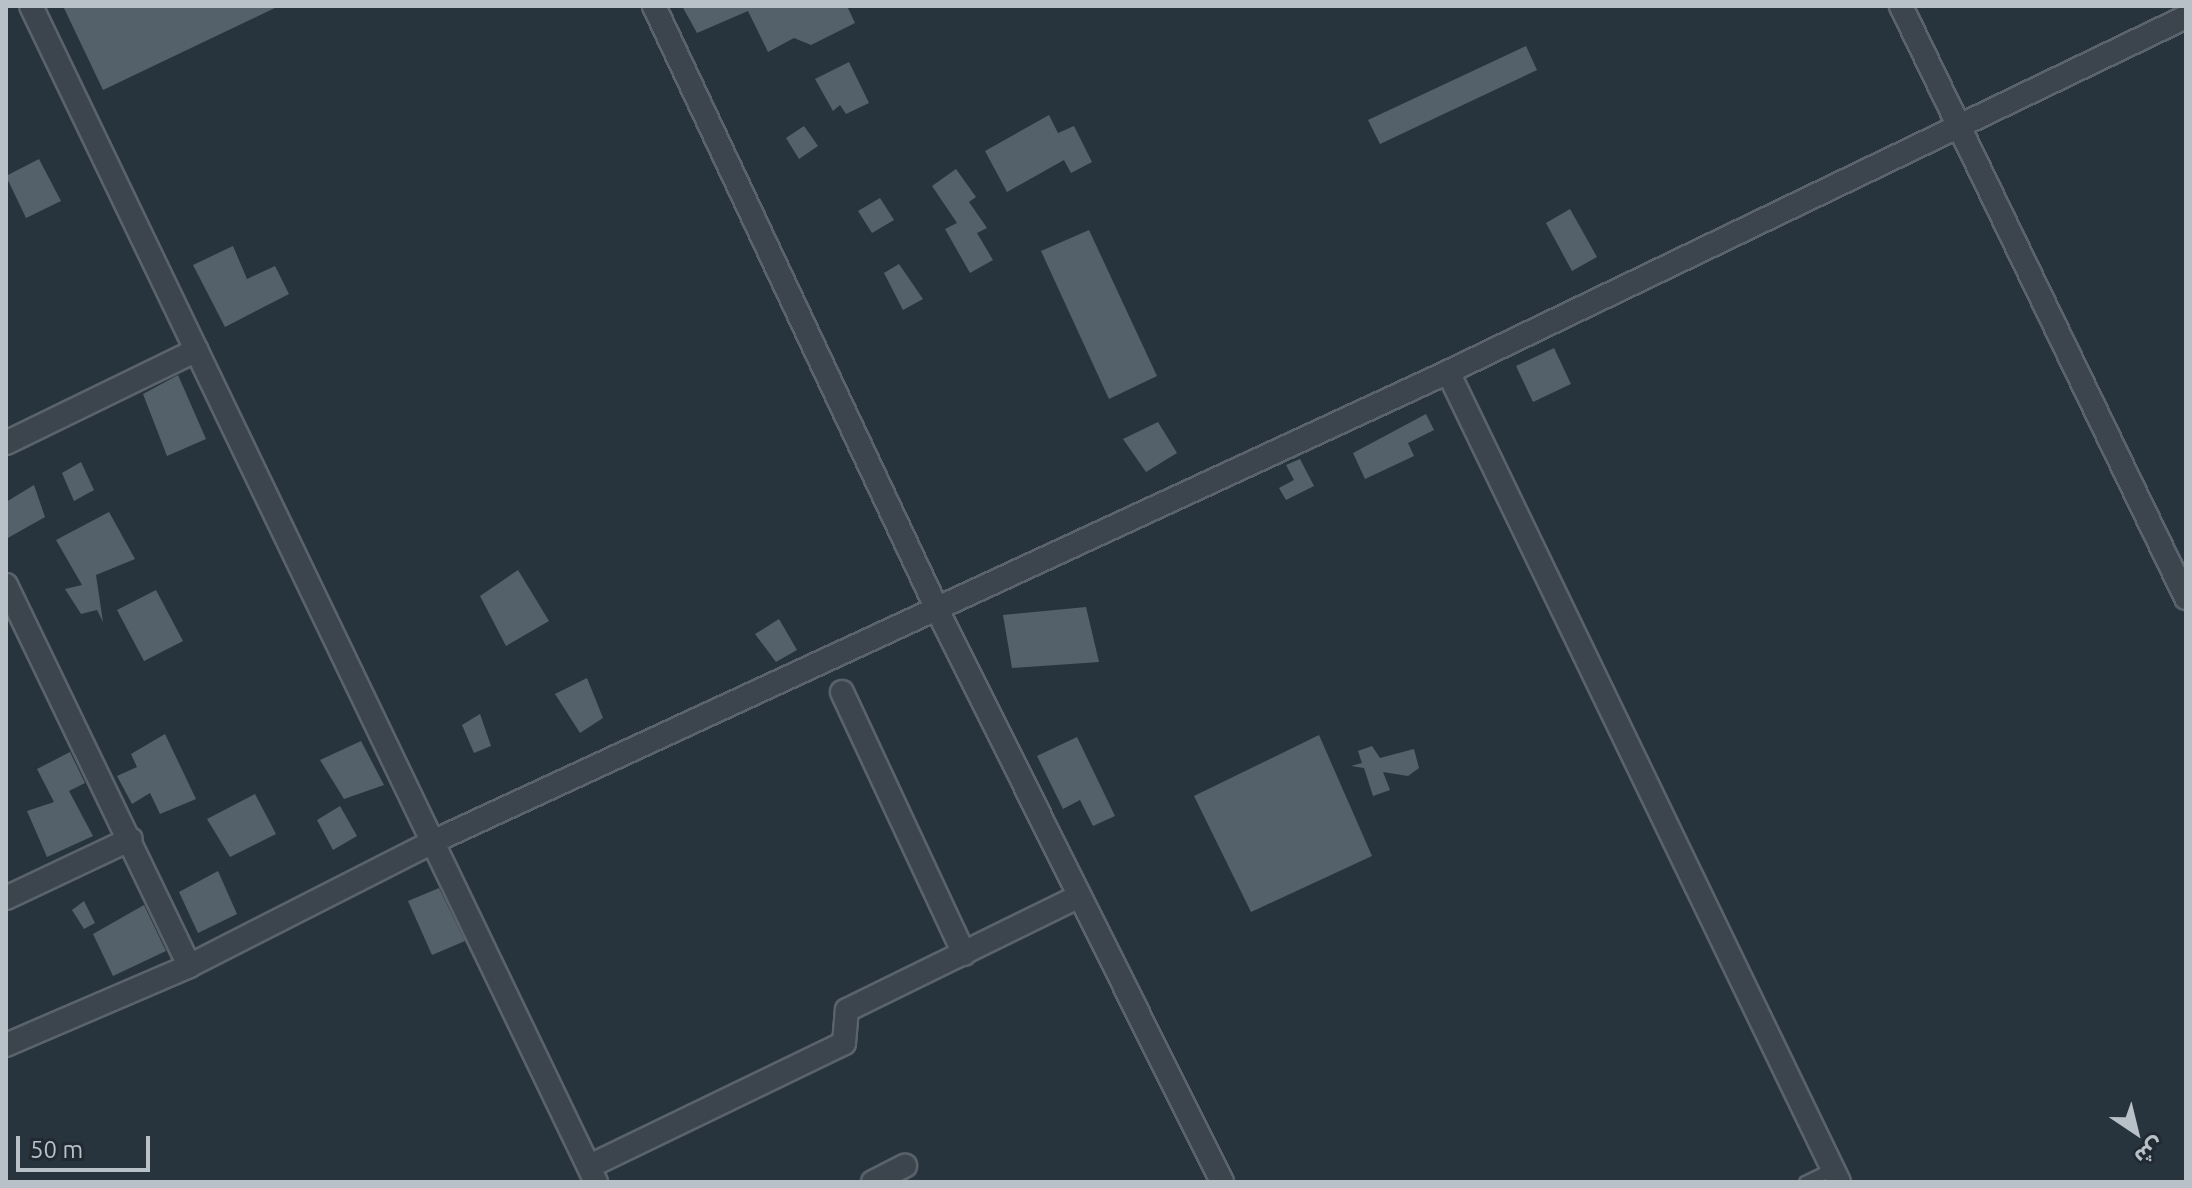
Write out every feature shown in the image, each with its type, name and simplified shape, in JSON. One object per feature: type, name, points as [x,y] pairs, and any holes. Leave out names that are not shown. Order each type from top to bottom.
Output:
[{"type":"street","points":[[31,6],[197,350],[428,844],[593,1174],[844,1043],[847,1010],[1080,896]]},
{"type":"street","points":[[654,6],[936,607],[1222,1182]]},
{"type":"street","points":[[1901,6],[1958,130],[2186,598]]},
{"type":"street","points":[[6,1045],[189,966],[428,844],[1448,372],[1958,130],[2186,17]]},
{"type":"street","points":[[6,443],[197,350]]},
{"type":"street","points":[[1448,372],[1835,1175]]},
{"type":"street","points":[[6,585],[131,839],[189,966]]},
{"type":"street","points":[[842,692],[964,954]]},
{"type":"street","points":[[6,898],[131,839]]},
{"type":"street","points":[[873,1182],[905,1166]]},
{"type":"lane","points":[[1805,1182],[1835,1175]]},
{"type":"building","points":[[63,6],[279,6],[103,90]]},
{"type":"building","points":[[682,6],[847,6],[855,23],[811,45],[794,38],[768,52],[748,11],[697,33]]},
{"type":"building","points":[[1526,46],[1537,70],[1380,144],[1368,120]]},
{"type":"building","points":[[849,62],[869,103],[846,114],[840,105],[833,111],[815,79]]},
{"type":"building","points":[[1049,115],[1058,133],[1074,126],[1092,162],[1071,173],[1064,160],[1007,192],[985,151]]},
{"type":"building","points":[[804,126],[818,146],[799,159],[786,138]]},
{"type":"building","points":[[39,159],[61,201],[26,218],[6,176]]},
{"type":"building","points":[[956,169],[976,197],[969,202],[987,228],[977,233],[993,260],[970,273],[945,229],[957,223],[932,186]]},
{"type":"building","points":[[880,198],[894,220],[872,233],[858,211]]},
{"type":"building","points":[[1570,209],[1597,257],[1572,271],[1546,223]]},
{"type":"building","points":[[1089,230],[1157,376],[1109,399],[1041,251]]},
{"type":"building","points":[[233,246],[247,279],[275,266],[289,294],[225,327],[193,265]]},
{"type":"building","points":[[899,264],[923,299],[903,310],[884,273]]},
{"type":"building","points":[[1554,348],[1571,384],[1533,402],[1516,366]]},
{"type":"building","points":[[178,375],[206,439],[167,456],[143,394]]},
{"type":"building","points":[[1426,414],[1434,430],[1408,443],[1414,456],[1365,479],[1353,453]]},
{"type":"building","points":[[1158,422],[1177,453],[1146,472],[1123,439]]},
{"type":"building","points":[[1300,459],[1314,486],[1286,500],[1279,488],[1294,480],[1286,465]]},
{"type":"building","points":[[81,462],[94,490],[74,501],[62,473]]},
{"type":"building","points":[[34,485],[45,517],[6,539],[6,502]]},
{"type":"building","points":[[109,512],[135,559],[96,575],[103,622],[97,610],[81,614],[65,589],[82,585],[56,540]]},
{"type":"building","points":[[518,570],[549,621],[506,646],[480,596]]},
{"type":"building","points":[[156,590],[183,641],[144,661],[117,610]]},
{"type":"building","points":[[1086,607],[1099,662],[1012,668],[1003,615]]},
{"type":"building","points":[[779,619],[797,650],[776,662],[755,634]]},
{"type":"building","points":[[587,678],[603,718],[580,733],[555,694]]},
{"type":"building","points":[[480,714],[491,746],[474,753],[462,725]]},
{"type":"building","points":[[165,734],[196,799],[160,814],[150,793],[132,804],[117,776],[137,767],[131,754]]},
{"type":"building","points":[[1319,735],[1372,856],[1251,912],[1194,796]]},
{"type":"building","points":[[1077,737],[1115,816],[1093,826],[1080,800],[1063,809],[1037,756]]},
{"type":"building","points":[[361,741],[384,785],[344,799],[320,760]]},
{"type":"building","points":[[1372,746],[1380,758],[1414,749],[1419,768],[1408,776],[1383,772],[1390,790],[1373,796],[1364,768],[1351,766],[1362,763],[1358,751]]},
{"type":"building","points":[[70,752],[85,783],[69,791],[93,836],[47,857],[27,811],[54,802],[37,769]]},
{"type":"building","points":[[255,794],[276,834],[230,857],[207,819]]},
{"type":"building","points":[[340,806],[357,836],[333,850],[317,820]]},
{"type":"building","points":[[218,871],[237,914],[198,933],[179,892]]},
{"type":"building","points":[[439,888],[465,941],[432,955],[408,901]]},
{"type":"building","points":[[84,901],[95,923],[84,929],[72,910]]},
{"type":"building","points":[[144,905],[166,951],[113,976],[93,934]]}]
